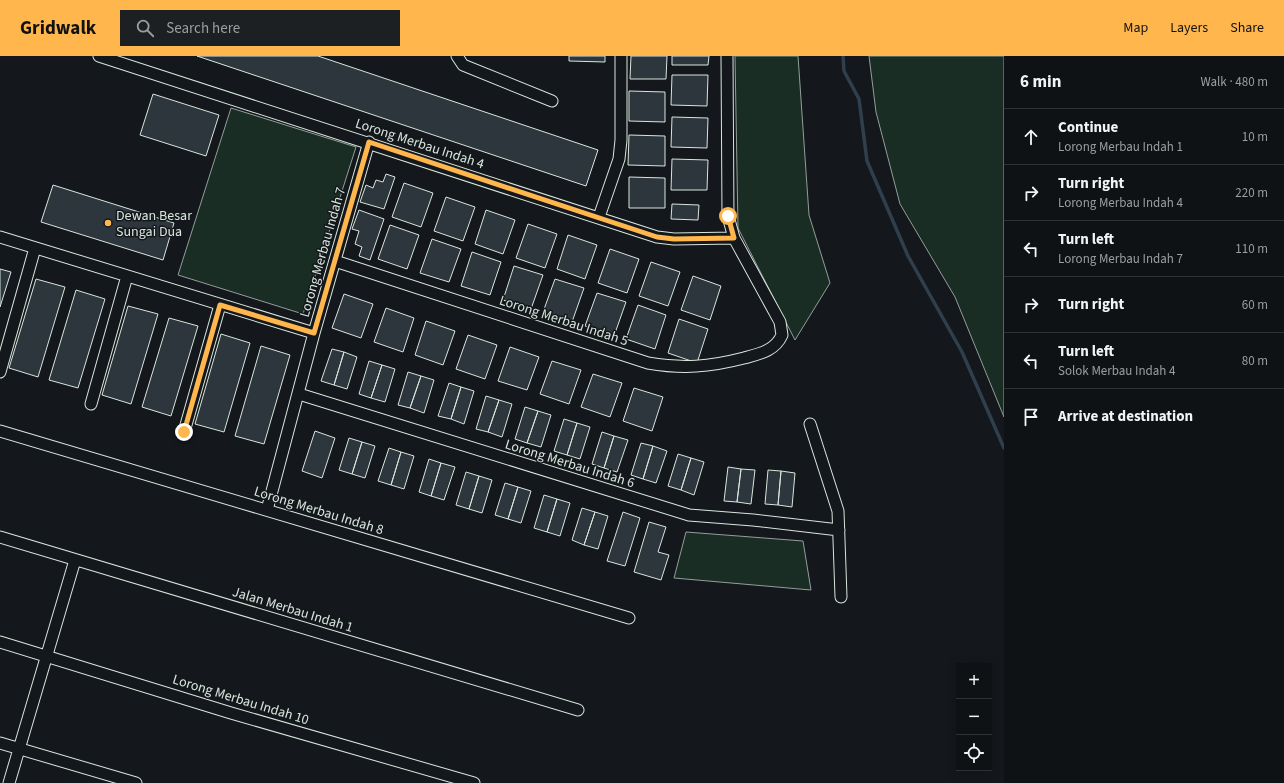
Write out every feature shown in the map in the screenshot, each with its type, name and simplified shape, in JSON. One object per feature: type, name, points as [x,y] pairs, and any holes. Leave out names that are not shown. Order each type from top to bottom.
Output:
[{"type":"street","name":"Lorong Merbau Indah 4","points":[[99,56],[369,142],[657,237],[674,239],[734,238]]},
{"type":"street","points":[[457,56],[463,65],[552,101]]},
{"type":"street","points":[[599,217],[619,159],[621,140],[621,56]]},
{"type":"street","points":[[727,56],[728,216],[734,238]]},
{"type":"street","name":"Lorong Merbau Indah 7","points":[[267,510],[314,333],[369,142]]},
{"type":"street","points":[[0,237],[314,333]]},
{"type":"street","name":"Lorong Merbau Indah 5","points":[[335,261],[648,363],[671,367],[714,365],[758,354],[773,348],[782,335],[780,322],[734,238]]},
{"type":"street","points":[[0,372],[35,248]]},
{"type":"street","points":[[91,404],[127,276]]},
{"type":"street","points":[[184,432],[220,305]]},
{"type":"street","name":"Lorong Merbau Indah 6","points":[[299,394],[689,515],[753,520],[839,530]]},
{"type":"street","points":[[810,424],[838,511],[842,597]]},
{"type":"street","name":"Lorong Merbau Indah 8","points":[[0,431],[629,618]]},
{"type":"street","name":"Jalan Merbau Indah 1","points":[[0,537],[578,710]]},
{"type":"street","points":[[8,783],[75,560]]},
{"type":"street","name":"Lorong Merbau Indah 10","points":[[0,642],[223,710],[474,783]]},
{"type":"street","points":[[0,743],[136,783]]},
{"type":"green space","points":[[735,56],[798,56],[809,215],[830,283],[795,340],[738,228]]},
{"type":"green space","points":[[869,56],[1004,56],[1004,417],[955,297],[900,204],[876,112]]},
{"type":"green space","points":[[231,108],[356,147],[303,314],[178,275]]},
{"type":"green space","points":[[686,532],[803,541],[811,590],[674,578]]},
{"type":"building","points":[[197,56],[318,56],[598,150],[586,186]]},
{"type":"building","points":[[569,56],[605,56],[605,62],[569,61]]},
{"type":"building","points":[[631,56],[667,56],[666,79],[630,79]]},
{"type":"building","points":[[672,56],[709,56],[708,65],[672,65]]},
{"type":"building","points":[[672,75],[708,75],[707,106],[671,105]]},
{"type":"building","points":[[629,91],[665,92],[665,122],[629,121]]},
{"type":"building","points":[[153,94],[219,115],[206,156],[140,135]]},
{"type":"building","points":[[672,117],[708,118],[707,148],[671,147]]},
{"type":"building","points":[[629,135],[665,136],[665,166],[628,165]]},
{"type":"building","points":[[672,159],[708,160],[707,190],[671,190]]},
{"type":"building","points":[[386,174],[395,177],[384,209],[360,202],[366,185],[373,188],[376,180],[383,182]]},
{"type":"building","points":[[629,177],[665,178],[665,208],[629,208]]},
{"type":"building","points":[[404,183],[433,193],[421,227],[392,217]]},
{"type":"building","name":"Dewan Besar Sungai Dua","points":[[53,185],[174,223],[163,260],[41,222]]},
{"type":"building","points":[[446,197],[475,207],[463,241],[434,231]]},
{"type":"building","points":[[672,204],[699,205],[698,220],[671,219]]},
{"type":"building","points":[[359,210],[384,219],[370,260],[359,256],[362,247],[355,244],[359,231],[352,229]]},
{"type":"building","points":[[486,210],[515,220],[503,254],[475,244]]},
{"type":"building","points":[[528,224],[557,234],[545,268],[516,258]]},
{"type":"building","points":[[390,225],[419,235],[407,269],[378,259]]},
{"type":"building","points":[[568,235],[597,245],[585,279],[557,269]]},
{"type":"building","points":[[432,239],[461,249],[449,282],[420,273]]},
{"type":"building","points":[[610,249],[639,259],[627,293],[598,283]]},
{"type":"building","points":[[472,252],[501,262],[490,295],[461,286]]},
{"type":"building","points":[[651,262],[680,272],[668,306],[639,296]]},
{"type":"building","points":[[514,266],[543,275],[531,309],[503,300]]},
{"type":"building","points":[[0,269],[11,272],[0,307]]},
{"type":"building","points":[[693,276],[721,286],[710,320],[681,310]]},
{"type":"building","points":[[36,279],[65,287],[38,377],[9,368]]},
{"type":"building","points":[[555,279],[584,288],[572,322],[543,312]]},
{"type":"building","points":[[76,290],[105,299],[78,388],[49,380]]},
{"type":"building","points":[[597,293],[626,302],[614,336],[585,326]]},
{"type":"building","points":[[344,294],[373,304],[361,338],[332,328]]},
{"type":"building","points":[[638,305],[666,315],[655,349],[626,339]]},
{"type":"building","points":[[128,306],[158,314],[131,404],[102,395]]},
{"type":"building","points":[[386,308],[414,318],[403,352],[374,342]]},
{"type":"building","points":[[169,318],[198,326],[171,416],[142,407]]},
{"type":"building","points":[[679,319],[708,329],[697,363],[668,353]]},
{"type":"building","points":[[426,321],[455,331],[443,365],[415,355]]},
{"type":"building","points":[[221,334],[250,343],[224,432],[195,424]]},
{"type":"building","points":[[468,335],[497,345],[485,379],[456,369]]},
{"type":"building","points":[[261,346],[290,355],[264,444],[235,436]]},
{"type":"building","points":[[510,347],[539,357],[527,390],[498,381]]},
{"type":"building","points":[[332,349],[344,352],[334,385],[321,381]]},
{"type":"building","points":[[344,352],[357,357],[347,389],[334,385]]},
{"type":"building","points":[[369,361],[382,365],[371,398],[359,394]]},
{"type":"building","points":[[552,361],[581,370],[569,404],[540,394]]},
{"type":"building","points":[[382,365],[395,369],[385,402],[371,398]]},
{"type":"building","points":[[408,372],[421,376],[410,408],[398,405]]},
{"type":"building","points":[[593,374],[622,383],[610,417],[581,407]]},
{"type":"building","points":[[421,376],[434,380],[424,413],[410,408]]},
{"type":"building","points":[[449,383],[461,387],[451,419],[438,416]]},
{"type":"building","points":[[461,387],[474,391],[464,424],[451,419]]},
{"type":"building","points":[[634,388],[663,397],[652,431],[623,421]]},
{"type":"building","points":[[486,396],[499,400],[488,432],[476,429]]},
{"type":"building","points":[[499,400],[512,404],[502,437],[488,432]]},
{"type":"building","points":[[525,407],[538,411],[527,443],[515,439]]},
{"type":"building","points":[[538,411],[551,415],[541,447],[527,443]]},
{"type":"building","points":[[564,419],[577,423],[567,455],[554,451]]},
{"type":"building","points":[[577,423],[590,427],[580,459],[567,455]]},
{"type":"building","points":[[315,431],[335,438],[322,478],[302,471]]},
{"type":"building","points":[[602,432],[614,436],[604,468],[592,464]]},
{"type":"building","points":[[614,436],[628,440],[617,472],[604,468]]},
{"type":"building","points":[[349,438],[362,442],[352,474],[339,470]]},
{"type":"building","points":[[362,442],[375,446],[365,478],[352,474]]},
{"type":"building","points":[[641,443],[653,446],[643,479],[631,475]]},
{"type":"building","points":[[653,446],[667,451],[656,483],[643,479]]},
{"type":"building","points":[[389,448],[401,452],[391,485],[378,481]]},
{"type":"building","points":[[401,452],[414,456],[404,489],[391,485]]},
{"type":"building","points":[[678,454],[691,458],[681,490],[668,486]]},
{"type":"building","points":[[691,458],[704,462],[694,495],[681,490]]},
{"type":"building","points":[[429,459],[441,463],[431,496],[419,492]]},
{"type":"building","points":[[441,463],[455,467],[444,500],[431,496]]},
{"type":"building","points":[[728,467],[741,469],[737,502],[724,501]]},
{"type":"building","points":[[741,469],[755,470],[751,504],[737,502]]},
{"type":"building","points":[[768,470],[781,471],[778,505],[765,504]]},
{"type":"building","points":[[781,471],[795,473],[792,507],[778,505]]},
{"type":"building","points":[[466,472],[479,476],[469,509],[456,505]]},
{"type":"building","points":[[479,476],[492,480],[482,513],[469,509]]},
{"type":"building","points":[[505,483],[518,487],[508,519],[495,515]]},
{"type":"building","points":[[518,487],[531,491],[521,523],[508,519]]},
{"type":"building","points":[[544,495],[557,499],[547,532],[534,528]]},
{"type":"building","points":[[557,499],[570,503],[560,536],[547,532]]},
{"type":"building","points":[[582,508],[595,512],[584,545],[572,540]]},
{"type":"building","points":[[595,512],[608,516],[598,549],[584,545]]},
{"type":"building","points":[[623,512],[640,518],[625,566],[607,561]]},
{"type":"building","points":[[649,522],[666,527],[658,552],[669,555],[661,580],[634,572]]},
{"type":"waterway","points":[[843,56],[844,71],[859,99],[867,161],[908,256],[962,352],[1004,448]]},
{"type":"place","name":"Dewan Besar Sungai Dua","points":[[108,223]]},
{"type":"route","points":[[184,432],[220,305],[314,333],[369,142],[657,237],[674,239],[734,238],[728,216]]}]
